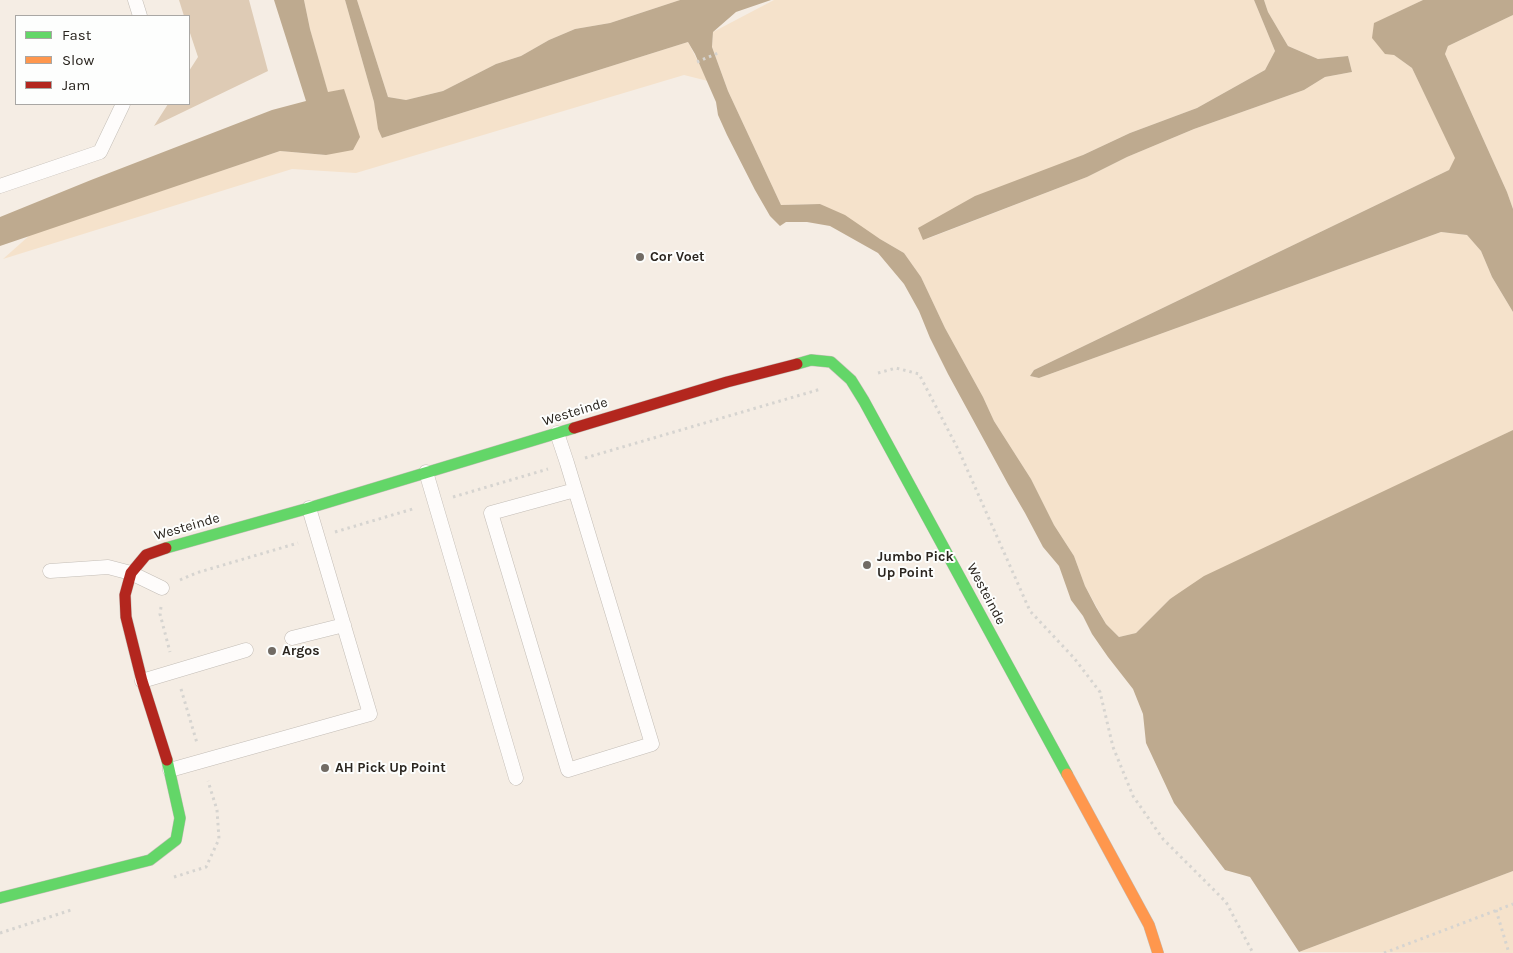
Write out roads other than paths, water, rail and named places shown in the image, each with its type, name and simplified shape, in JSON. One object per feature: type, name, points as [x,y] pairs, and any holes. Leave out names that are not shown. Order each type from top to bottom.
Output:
[{"type":"street","name":"Westeinde","points":[[0,898],[150,860],[176,840],[180,818],[170,770],[142,681],[126,617],[124,595],[131,573],[146,555],[173,545],[309,508],[727,382],[811,360],[831,362],[851,380],[886,440],[1149,925],[1158,953]]},
{"type":"lane","points":[[135,0],[140,15]]},
{"type":"lane","points":[[0,186],[100,152],[123,105]]},
{"type":"lane","points":[[557,433],[575,490],[652,744],[568,770],[491,513],[575,490]]},
{"type":"lane","points":[[426,472],[516,778]]},
{"type":"lane","points":[[170,770],[370,714],[309,508]]},
{"type":"lane","points":[[50,571],[108,567],[131,573],[162,588]]},
{"type":"lane","points":[[292,638],[344,625]]},
{"type":"lane","points":[[142,681],[246,650]]},
{"type":"place","name":"Cor Voet","points":[[640,257]]},
{"type":"place","name":"Jumbo Pick Up Point","points":[[867,565]]},
{"type":"place","name":"Argos","points":[[272,651]]},
{"type":"place","name":"AH Pick Up Point","points":[[325,768]]}]
